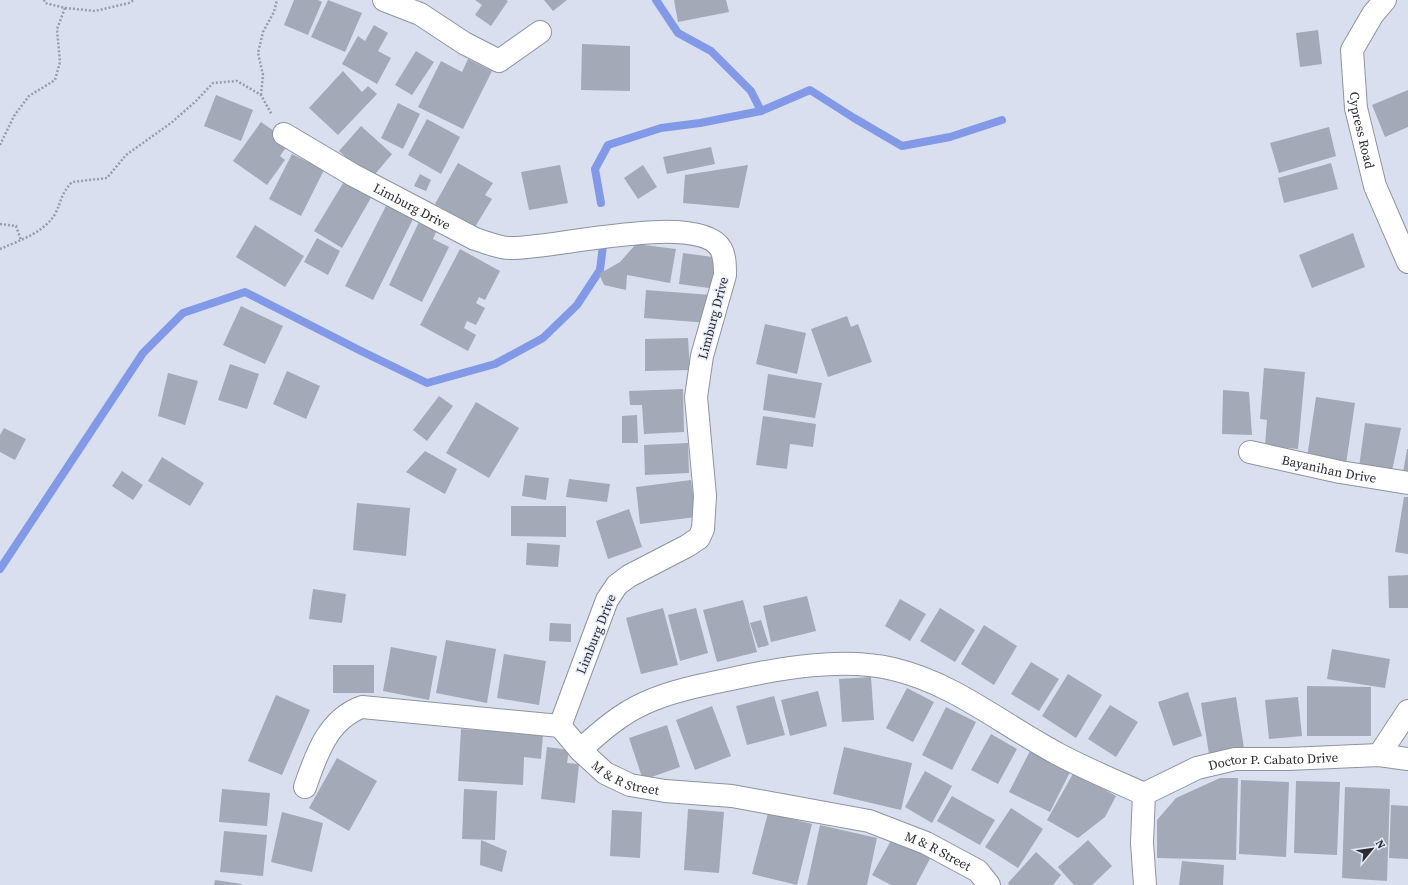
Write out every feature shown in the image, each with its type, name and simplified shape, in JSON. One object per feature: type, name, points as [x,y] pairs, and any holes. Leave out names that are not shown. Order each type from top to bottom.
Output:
[{"type":"street","points":[[384,0],[421,7],[464,44],[499,61],[540,32]]},
{"type":"street","name":"Cypress Road","points":[[1385,0],[1373,14],[1352,50],[1356,108],[1375,186],[1408,262]]},
{"type":"street","name":"Limburg Drive","points":[[284,134],[353,175],[475,239],[494,245],[510,248],[606,236],[647,233],[690,233],[709,239],[720,248],[725,262],[725,275],[702,356],[696,397],[705,496],[702,529],[699,538],[687,546],[628,576],[617,585],[606,600],[560,726]]},
{"type":"street","name":"Bayanihan Drive","points":[[1250,452],[1340,472],[1408,482]]},
{"type":"street","points":[[580,750],[606,727],[628,712],[645,703],[703,685],[763,672],[811,666],[853,665],[892,669],[947,690],[990,712],[1057,754],[1144,794],[1142,843],[1144,885]]},
{"type":"street","points":[[305,787],[313,762],[329,732],[350,711],[362,707],[560,726]]},
{"type":"street","points":[[1379,755],[1408,711]]},
{"type":"street","name":"M & R Street","points":[[560,726],[580,750],[605,773],[630,785],[651,790],[732,796],[869,821],[926,843],[978,871],[989,885]]},
{"type":"street","name":"Doctor P. Cabato Drive","points":[[1144,794],[1197,768],[1236,759],[1288,759],[1379,755],[1408,759]]},
{"type":"path","points":[[44,0],[45,3],[65,8],[95,11],[134,0]]},
{"type":"path","points":[[261,95],[263,75],[258,52],[263,32],[274,12],[277,0]]},
{"type":"path","points":[[0,145],[14,116],[30,96],[55,80],[60,62],[57,29],[65,8]]},
{"type":"path","points":[[0,249],[31,236],[54,215],[63,192],[72,182],[108,178],[126,155],[171,123],[196,102],[213,83],[237,81],[261,95],[284,134]]},
{"type":"path","points":[[0,224],[16,226],[21,240]]},
{"type":"building","points":[[294,0],[318,0],[322,2],[308,35],[284,25]]},
{"type":"building","points":[[328,0],[362,13],[345,52],[311,37]]},
{"type":"building","points":[[475,0],[508,1],[491,26],[475,15],[482,5]]},
{"type":"building","points":[[544,0],[567,0],[553,11]]},
{"type":"building","points":[[674,0],[726,0],[729,12],[678,22]]},
{"type":"building","points":[[374,25],[388,33],[378,51],[391,58],[377,84],[342,64],[358,36],[365,41]]},
{"type":"building","points":[[1318,30],[1322,64],[1300,67],[1296,33]]},
{"type":"building","points":[[582,44],[630,46],[630,91],[581,90]]},
{"type":"building","points":[[416,51],[434,62],[412,95],[395,85]]},
{"type":"building","points":[[468,59],[492,71],[463,129],[418,107],[441,61],[462,72]]},
{"type":"building","points":[[343,71],[362,92],[368,86],[377,94],[338,135],[309,108]]},
{"type":"building","points":[[1408,90],[1408,127],[1385,137],[1372,105]]},
{"type":"building","points":[[216,95],[253,110],[241,141],[204,126]]},
{"type":"building","points":[[398,103],[420,114],[403,149],[381,138]]},
{"type":"building","points":[[427,119],[460,137],[441,174],[408,155]]},
{"type":"building","points":[[261,122],[290,142],[280,156],[285,160],[267,185],[233,161]]},
{"type":"building","points":[[361,126],[392,154],[371,179],[339,151]]},
{"type":"building","points":[[1329,127],[1336,156],[1279,173],[1270,143]]},
{"type":"building","points":[[711,147],[715,164],[667,174],[663,157]]},
{"type":"building","points":[[292,154],[324,170],[301,216],[269,199]]},
{"type":"building","points":[[458,163],[493,183],[485,195],[492,199],[475,227],[435,204]]},
{"type":"building","points":[[1331,163],[1338,189],[1284,203],[1278,178]]},
{"type":"building","points":[[560,165],[568,203],[529,210],[521,172]]},
{"type":"building","points":[[643,165],[657,187],[638,199],[624,178]]},
{"type":"building","points":[[748,165],[739,208],[683,203],[685,175]]},
{"type":"building","points":[[420,174],[431,180],[426,191],[414,186]]},
{"type":"building","points":[[345,180],[372,196],[342,248],[314,231]]},
{"type":"building","points":[[387,204],[414,217],[373,300],[345,286]]},
{"type":"building","points":[[419,222],[437,230],[433,239],[449,247],[422,302],[389,285]]},
{"type":"building","points":[[255,225],[304,256],[285,287],[236,257]]},
{"type":"building","points":[[1353,233],[1365,267],[1312,288],[1299,255]]},
{"type":"building","points":[[317,238],[340,251],[328,275],[304,262]]},
{"type":"building","points":[[636,244],[676,249],[670,283],[627,275],[626,290],[604,285],[599,274],[620,262]]},
{"type":"building","points":[[460,249],[500,271],[485,300],[479,297],[476,303],[485,308],[476,325],[467,321],[464,328],[476,335],[468,351],[420,325]]},
{"type":"building","points":[[683,253],[720,258],[716,289],[679,284]]},
{"type":"building","points":[[646,290],[711,295],[709,323],[644,318]]},
{"type":"building","points":[[241,306],[283,326],[265,364],[223,345]]},
{"type":"building","points":[[847,316],[851,327],[858,324],[872,362],[828,377],[811,329]]},
{"type":"building","points":[[765,324],[806,333],[797,374],[756,364]]},
{"type":"building","points":[[688,338],[690,370],[645,371],[645,339]]},
{"type":"building","points":[[230,364],[259,374],[247,409],[218,400]]},
{"type":"building","points":[[1264,368],[1305,372],[1298,449],[1265,446],[1267,420],[1260,419]]},
{"type":"building","points":[[287,371],[320,386],[306,419],[273,404]]},
{"type":"building","points":[[168,373],[198,381],[185,425],[158,416]]},
{"type":"building","points":[[768,374],[822,383],[815,418],[763,410]]},
{"type":"building","points":[[683,389],[684,432],[644,434],[642,405],[630,405],[629,391]]},
{"type":"building","points":[[1223,390],[1249,392],[1252,435],[1222,434]]},
{"type":"building","points":[[439,396],[453,406],[427,441],[413,430]]},
{"type":"building","points":[[1316,397],[1355,403],[1346,464],[1307,458]]},
{"type":"building","points":[[476,402],[519,428],[489,478],[446,453]]},
{"type":"building","points":[[637,415],[638,443],[622,443],[622,416]]},
{"type":"building","points":[[763,416],[816,424],[813,447],[790,444],[787,469],[756,465]]},
{"type":"building","points":[[1365,423],[1401,428],[1392,471],[1359,467]]},
{"type":"building","points":[[4,428],[26,439],[15,460],[0,452],[0,435]]},
{"type":"building","points":[[688,443],[689,473],[645,475],[644,445]]},
{"type":"building","points":[[1407,449],[1408,473],[1403,473]]},
{"type":"building","points":[[425,451],[457,469],[445,494],[406,472]]},
{"type":"building","points":[[162,457],[204,483],[190,506],[148,481]]},
{"type":"building","points":[[122,471],[143,485],[133,500],[112,486]]},
{"type":"building","points":[[525,475],[549,478],[546,500],[522,496]]},
{"type":"building","points":[[569,479],[610,484],[607,502],[566,497]]},
{"type":"building","points":[[691,480],[696,517],[640,524],[636,487]]},
{"type":"building","points":[[1404,497],[1408,497],[1408,554],[1395,552]]},
{"type":"building","points":[[357,503],[410,508],[406,556],[353,550]]},
{"type":"building","points":[[511,506],[566,506],[566,537],[511,536]]},
{"type":"building","points":[[629,509],[642,547],[608,559],[596,521]]},
{"type":"building","points":[[527,543],[560,545],[558,567],[526,565]]},
{"type":"building","points":[[1408,575],[1408,608],[1389,608],[1388,576]]},
{"type":"building","points":[[313,589],[346,594],[342,623],[309,619]]},
{"type":"building","points":[[807,596],[816,631],[771,642],[763,606]]},
{"type":"building","points":[[900,599],[926,614],[910,641],[885,626]]},
{"type":"building","points":[[743,600],[757,652],[717,662],[703,610]]},
{"type":"building","points":[[663,608],[678,665],[641,674],[626,618]]},
{"type":"building","points":[[696,608],[708,653],[680,661],[668,615]]},
{"type":"building","points":[[940,608],[975,630],[955,662],[920,641]]},
{"type":"building","points":[[761,620],[769,645],[758,648],[750,623]]},
{"type":"building","points":[[550,623],[571,624],[571,642],[549,641]]},
{"type":"building","points":[[984,625],[1017,646],[994,685],[961,664]]},
{"type":"building","points":[[446,640],[496,649],[487,703],[436,693]]},
{"type":"building","points":[[391,647],[437,656],[429,700],[383,691]]},
{"type":"building","points":[[1332,649],[1390,659],[1385,688],[1327,679]]},
{"type":"building","points":[[504,654],[546,661],[539,705],[497,698]]},
{"type":"building","points":[[1031,662],[1059,679],[1039,711],[1011,694]]},
{"type":"building","points":[[333,665],[374,665],[374,693],[333,693]]},
{"type":"building","points":[[1068,674],[1102,695],[1076,738],[1042,716]]},
{"type":"building","points":[[871,677],[874,720],[842,722],[839,679]]},
{"type":"building","points":[[1307,686],[1371,687],[1371,736],[1307,736]]},
{"type":"building","points":[[907,688],[934,702],[913,742],[886,728]]},
{"type":"building","points":[[818,691],[827,726],[790,736],[781,700]]},
{"type":"building","points":[[1188,692],[1202,736],[1173,746],[1158,702]]},
{"type":"building","points":[[276,695],[310,710],[282,775],[248,761]]},
{"type":"building","points":[[774,696],[785,735],[747,745],[736,706]]},
{"type":"building","points":[[1236,697],[1244,748],[1209,754],[1201,703]]},
{"type":"building","points":[[1298,697],[1302,736],[1269,739],[1265,700]]},
{"type":"building","points":[[1110,705],[1138,722],[1116,757],[1088,739]]},
{"type":"building","points":[[712,706],[731,756],[695,770],[676,720]]},
{"type":"building","points":[[946,707],[976,722],[952,770],[922,755]]},
{"type":"building","points":[[667,725],[680,767],[643,780],[629,738]]},
{"type":"building","points":[[461,729],[543,734],[541,759],[524,757],[523,785],[458,781]]},
{"type":"building","points":[[991,734],[1017,749],[998,784],[971,770]]},
{"type":"building","points":[[547,747],[569,750],[567,763],[579,764],[575,803],[541,799]]},
{"type":"building","points":[[844,747],[912,763],[901,810],[833,794]]},
{"type":"building","points":[[1030,751],[1070,772],[1050,812],[1009,792]]},
{"type":"building","points":[[337,758],[377,781],[349,831],[309,808]]},
{"type":"building","points":[[925,771],[952,786],[932,823],[905,807]]},
{"type":"building","points":[[1074,772],[1116,796],[1105,817],[1078,838],[1047,820]]},
{"type":"building","points":[[1220,778],[1238,778],[1236,860],[1157,858],[1157,820],[1176,798]]},
{"type":"building","points":[[1241,780],[1289,782],[1286,857],[1239,854]]},
{"type":"building","points":[[1296,781],[1340,782],[1337,855],[1294,853]]},
{"type":"building","points":[[1345,787],[1390,789],[1387,881],[1342,878]]},
{"type":"building","points":[[222,789],[270,793],[267,826],[219,822]]},
{"type":"building","points":[[464,789],[497,791],[495,840],[462,839]]},
{"type":"building","points":[[952,796],[995,820],[980,845],[937,821]]},
{"type":"building","points":[[1391,805],[1408,806],[1408,859],[1389,858]]},
{"type":"building","points":[[1011,808],[1043,829],[1018,868],[985,847]]},
{"type":"building","points":[[688,809],[724,812],[719,873],[684,870]]},
{"type":"building","points":[[612,810],[642,812],[640,858],[610,856]]},
{"type":"building","points":[[282,812],[323,823],[312,872],[271,862]]},
{"type":"building","points":[[768,813],[812,824],[797,885],[752,874]]},
{"type":"building","points":[[820,825],[877,838],[867,885],[807,885]]},
{"type":"building","points":[[224,831],[267,835],[263,876],[220,872]]},
{"type":"building","points":[[893,837],[931,857],[916,885],[891,885],[872,875]]},
{"type":"building","points":[[481,840],[507,851],[502,872],[480,865]]},
{"type":"building","points":[[1088,840],[1112,866],[1092,885],[1074,885],[1058,867]]},
{"type":"building","points":[[1036,852],[1061,875],[1053,885],[1009,885],[1008,883]]},
{"type":"building","points":[[1182,861],[1224,865],[1223,885],[1179,885]]},
{"type":"building","points":[[215,880],[242,884],[214,885]]},
{"type":"waterway","points":[[656,0],[678,33],[711,51],[751,91],[761,111]]},
{"type":"waterway","points":[[601,203],[595,169],[608,145],[661,128],[700,123],[761,111],[810,90],[902,146],[950,137],[1002,120]]},
{"type":"waterway","points":[[0,569],[143,353],[183,313],[245,292],[427,383],[495,364],[543,338],[577,305],[600,270],[603,245]]}]
